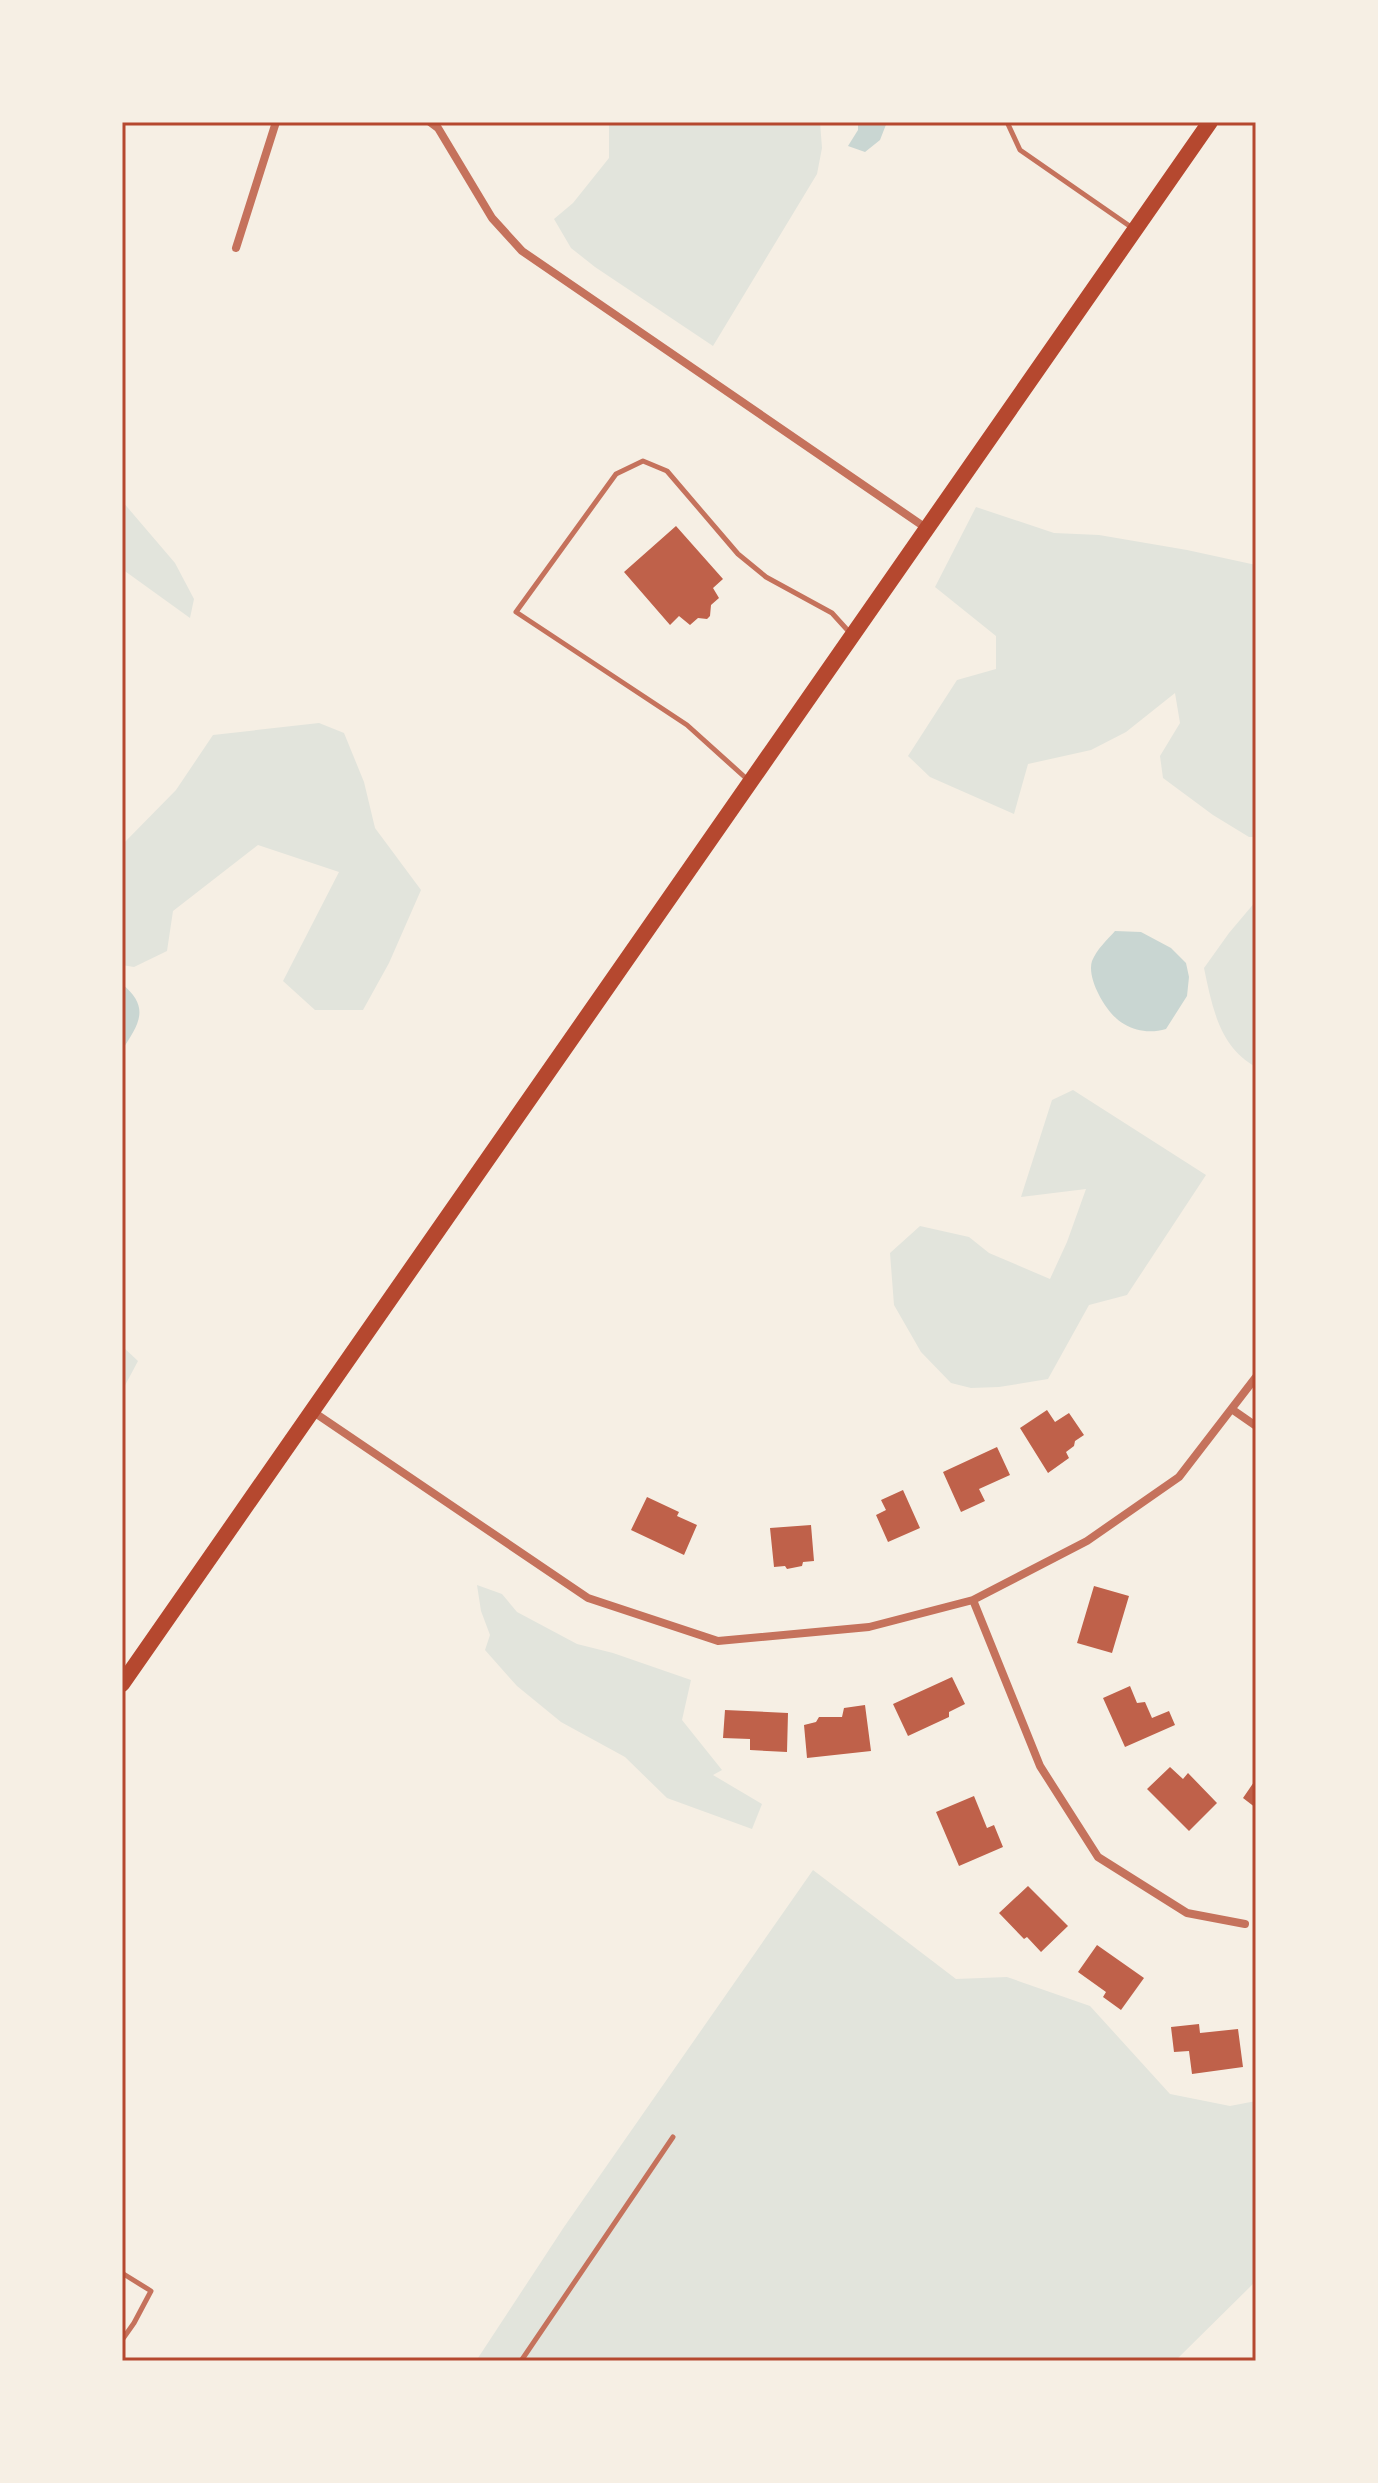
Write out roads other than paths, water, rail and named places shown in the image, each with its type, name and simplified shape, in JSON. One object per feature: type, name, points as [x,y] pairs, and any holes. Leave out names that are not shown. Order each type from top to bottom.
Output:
[{"type":"main road","points":[[122,1684],[1210,122]]},
{"type":"street","points":[[236,248],[276,122]]},
{"type":"street","points":[[430,122],[438,128],[492,218],[522,251],[926,528]]},
{"type":"street","points":[[312,1411],[588,1598],[718,1641],[869,1627],[973,1600],[1087,1541],[1179,1477],[1256,1377]]},
{"type":"street","points":[[1233,1410],[1256,1426]]},
{"type":"street","points":[[973,1600],[1040,1766],[1098,1857],[1187,1913],[1245,1924]]},
{"type":"lane","points":[[1007,122],[1020,150],[1135,230]]},
{"type":"lane","points":[[749,782],[687,725],[516,612],[616,474],[643,461],[667,471],[738,554],[766,577],[832,613],[852,634]]},
{"type":"lane","points":[[521,2361],[673,2137]]},
{"type":"lane","points":[[122,2273],[151,2291],[122,2340]]}]
